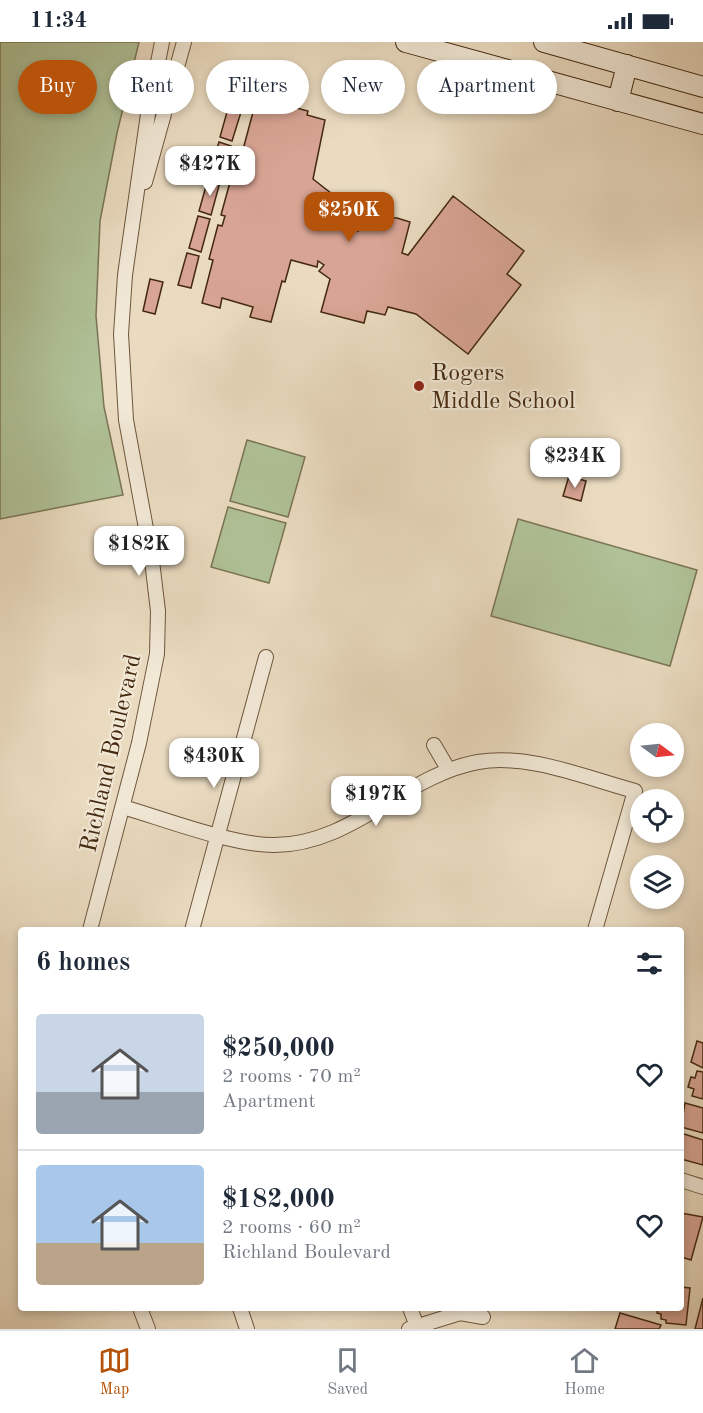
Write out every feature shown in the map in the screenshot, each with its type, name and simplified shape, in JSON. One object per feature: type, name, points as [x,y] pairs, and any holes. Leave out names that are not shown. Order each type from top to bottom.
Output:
[{"type":"main road","points":[[406,42],[440,46],[618,101],[703,124]]},
{"type":"main road","points":[[544,42],[703,87]]},
{"type":"main road","points":[[618,101],[627,66]]},
{"type":"street","name":"Richland Boulevard","points":[[91,927],[151,695],[157,654],[158,611],[121,380],[122,301],[148,114],[162,42]]},
{"type":"street","name":"Richland Boulevard","points":[[133,227],[184,42]]},
{"type":"street","points":[[193,927],[266,657]]},
{"type":"street","points":[[434,745],[448,770]]},
{"type":"street","points":[[123,807],[218,834],[273,845],[309,841],[345,827],[448,770],[480,762],[520,762],[634,791],[596,927]]},
{"type":"street","points":[[684,1181],[703,1187]]},
{"type":"street","points":[[141,1311],[148,1329]]},
{"type":"street","points":[[241,1311],[247,1329]]},
{"type":"street","points":[[411,1311],[414,1328],[460,1313],[483,1317]]},
{"type":"green space","points":[[0,42],[139,42],[135,60],[109,60],[109,114],[122,114],[100,221],[96,316],[104,407],[123,495],[0,519]]},
{"type":"green space","points":[[247,440],[305,457],[288,517],[230,501]]},
{"type":"green space","points":[[228,507],[286,523],[269,583],[211,567]]},
{"type":"green space","points":[[518,519],[697,570],[670,666],[491,616]]},
{"type":"building","points":[[226,114],[240,114],[232,141],[220,137]]},
{"type":"building","points":[[253,114],[307,114],[325,120],[313,179],[346,205],[338,216],[358,231],[369,223],[383,218],[397,218],[410,222],[402,253],[408,255],[453,196],[524,251],[507,274],[521,285],[468,354],[416,314],[388,307],[385,315],[367,311],[364,323],[321,312],[330,279],[319,271],[324,265],[318,261],[317,267],[291,260],[285,282],[282,281],[271,322],[250,317],[253,307],[222,298],[220,308],[202,303],[213,260],[209,259],[218,225],[222,226],[225,216],[221,215],[233,171],[237,172]]},
{"type":"building","points":[[219,142],[231,146],[222,177],[209,174]]},
{"type":"building","points":[[208,179],[220,182],[211,215],[199,211]]},
{"type":"building","points":[[198,216],[210,219],[201,252],[189,248]]},
{"type":"building","points":[[187,253],[199,256],[191,288],[178,285]]},
{"type":"building","points":[[150,279],[163,282],[155,314],[143,311]]},
{"type":"building","points":[[569,476],[586,481],[581,501],[563,496]]},
{"type":"building","points":[[697,1041],[703,1043],[703,1068],[691,1062]]},
{"type":"building","points":[[697,1071],[703,1072],[703,1099],[692,1096],[694,1089],[688,1087],[691,1077],[695,1078]]},
{"type":"building","points":[[685,1103],[703,1108],[703,1133],[684,1128]]},
{"type":"building","points":[[684,1134],[703,1140],[703,1165],[684,1160]]},
{"type":"building","points":[[684,1214],[703,1217],[691,1260],[684,1258]]},
{"type":"building","points":[[684,1287],[690,1288],[686,1325],[666,1323],[666,1320],[661,1319],[661,1314],[657,1311],[684,1311]]},
{"type":"building","points":[[703,1298],[703,1329],[695,1329]]},
{"type":"building","points":[[620,1313],[661,1325],[659,1329],[615,1329]]},
{"type":"place","name":"Rogers Middle School","points":[[419,386]]}]
